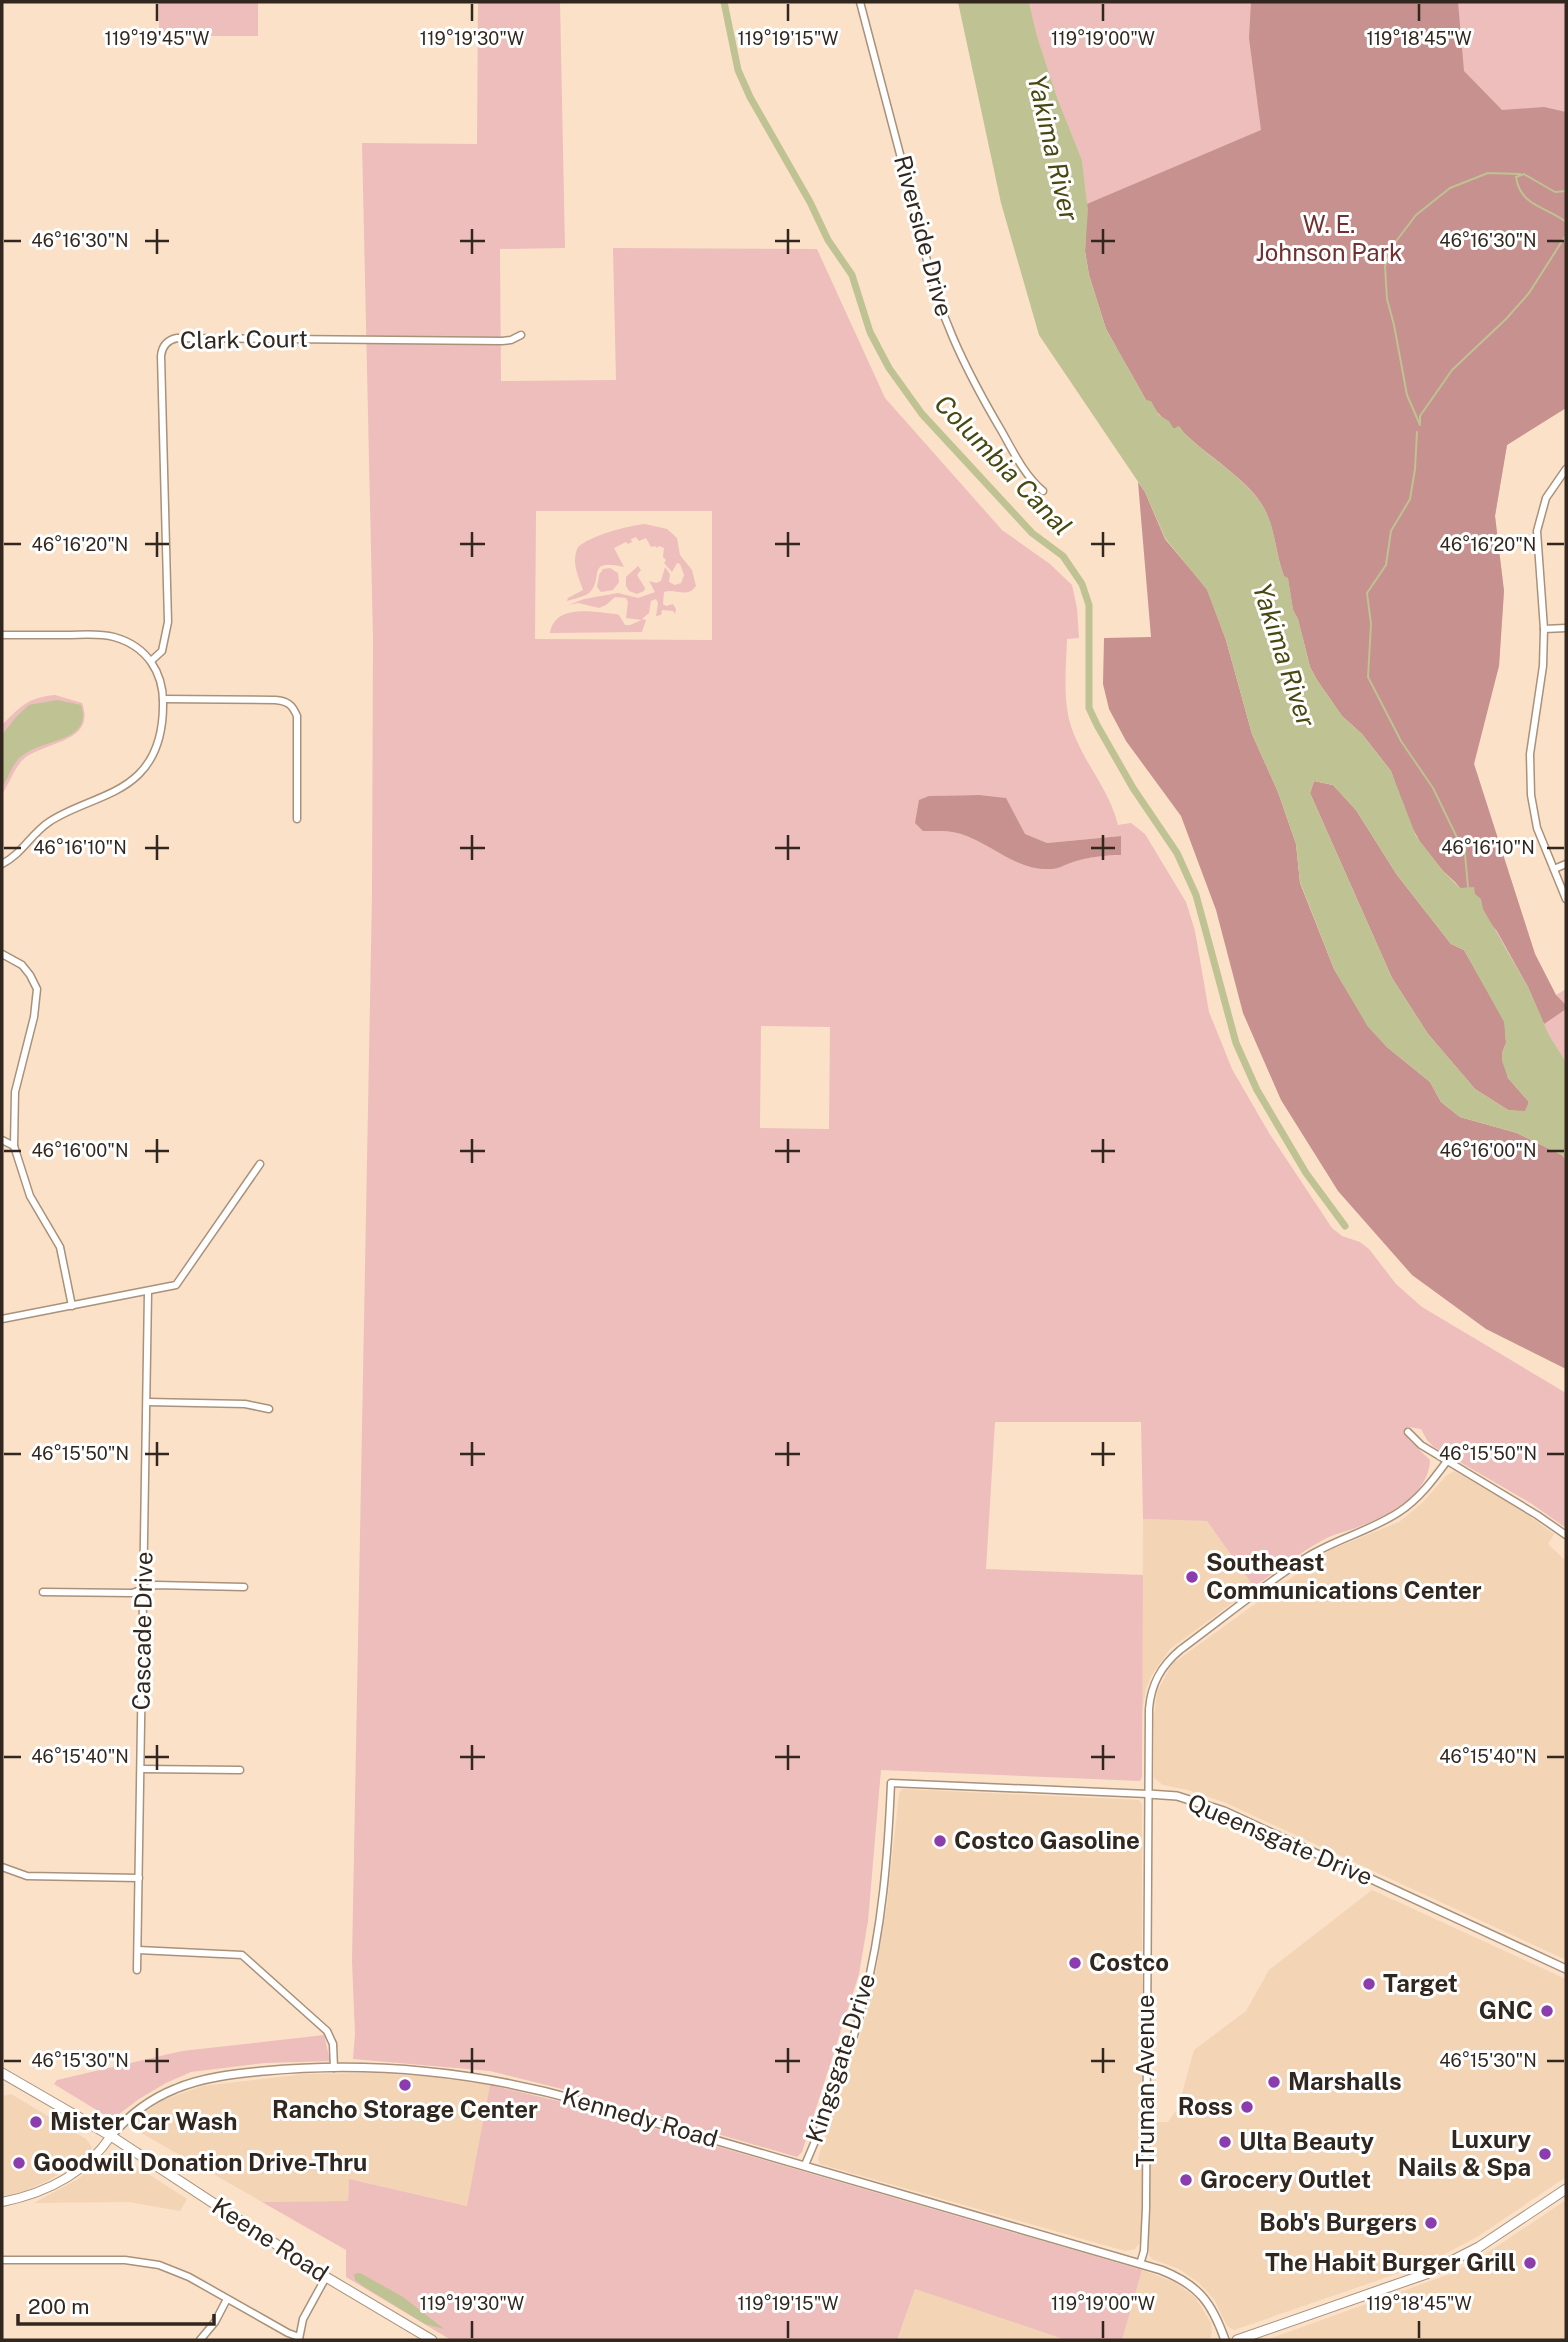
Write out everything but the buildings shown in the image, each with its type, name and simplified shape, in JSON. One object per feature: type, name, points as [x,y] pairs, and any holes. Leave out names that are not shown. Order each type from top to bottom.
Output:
[{"type":"main road","name":"Keene Road","points":[[2,2073],[111,2136],[326,2277],[432,2340]]},
{"type":"main road","name":"Kennedy Road","points":[[2,2202],[38,2193],[67,2179],[100,2152],[111,2136]]},
{"type":"main road","points":[[1237,2340],[1426,2274],[1479,2247],[1566,2189]]},
{"type":"street","name":"Riverside Drive","points":[[860,2],[927,265],[943,316],[970,377],[1018,461],[1043,491]]},
{"type":"street","name":"Clark Court","points":[[151,661],[162,651],[168,611],[161,356],[167,342],[177,338],[512,341],[521,335]]},
{"type":"street","points":[[1566,469],[1546,498],[1537,531],[1544,629],[1543,666],[1530,754],[1531,795],[1537,828],[1566,899]]},
{"type":"street","points":[[1544,629],[1566,628]]},
{"type":"street","points":[[2,635],[114,637],[134,646],[151,661],[159,674],[163,699],[159,741],[138,776],[49,822],[18,853],[2,864]]},
{"type":"street","points":[[163,699],[282,701],[291,705],[297,716],[297,819]]},
{"type":"street","points":[[1554,869],[1566,864]]},
{"type":"street","points":[[2,954],[12,958],[26,970],[37,993],[34,1017],[15,1092],[15,1146],[30,1196],[60,1247],[72,1306]]},
{"type":"street","points":[[2,1140],[15,1146]]},
{"type":"street","points":[[2,1319],[176,1285],[260,1164]]},
{"type":"street","name":"Cascade Drive","points":[[137,1970],[148,1292]]},
{"type":"street","points":[[147,1402],[245,1404],[269,1409]]},
{"type":"street","points":[[1408,1432],[1421,1445],[1522,1505],[1566,1535]]},
{"type":"street","name":"Truman Avenue","points":[[1140,2264],[1144,2251],[1146,2208],[1149,1703],[1155,1680],[1166,1662],[1180,1650],[1304,1559],[1324,1547],[1383,1522],[1405,1508],[1425,1490],[1447,1461]]},
{"type":"street","points":[[43,1592],[132,1593],[156,1585],[244,1587]]},
{"type":"street","points":[[141,1769],[240,1770]]},
{"type":"street","name":"Queensgate Drive","points":[[891,1783],[1177,1796],[1224,1811],[1566,1969]]},
{"type":"street","name":"Kingsgate Drive","points":[[806,2165],[840,2078],[869,1979],[884,1890],[891,1783]]},
{"type":"street","points":[[2,1867],[27,1877],[139,1878]]},
{"type":"street","points":[[138,1950],[242,1955],[330,2035],[334,2068]]},
{"type":"street","name":"Kennedy Road","points":[[111,2136],[148,2103],[192,2082],[259,2072],[334,2068],[436,2073],[523,2087],[806,2165],[1168,2272],[1196,2289],[1211,2307],[1225,2340]]},
{"type":"street","points":[[2,2260],[142,2262],[174,2270],[299,2338],[303,2319],[326,2277]]},
{"type":"street","points":[[200,2340],[215,2322],[227,2299]]},
{"type":"shaded area","points":[[1454,1471],[1519,1509],[1554,1534],[1548,1544],[1566,1561],[1566,1960],[1226,1803],[1163,1785],[1154,1778],[1154,1717],[1157,1692],[1172,1664],[1330,1550],[1399,1522]]},
{"type":"shaded area","points":[[1143,1519],[1207,1521],[1254,1587],[1170,1649],[1151,1676],[1142,1712]]},
{"type":"shaded area","points":[[902,1789],[1139,1800],[1142,1804],[1142,2240],[1135,2249],[1125,2251],[820,2164],[818,2158],[873,1989],[887,1905],[899,1794]]},
{"type":"shaded area","points":[[1372,1890],[1566,1979],[1566,2177],[1477,2237],[1428,2263],[1234,2330],[1227,2326],[1214,2299],[1199,2283],[1179,2269],[1152,2259],[1149,2255],[1149,2122],[1168,2122],[1178,2108],[1194,2050],[1246,2011],[1269,1970]]},
{"type":"shaded area","points":[[375,2073],[490,2085],[468,2206],[349,2179],[348,2201],[262,2202],[129,2126],[163,2100],[203,2086],[305,2074]]},
{"type":"shaded area","points":[[11,2094],[86,2139],[92,2147],[75,2164],[49,2180],[25,2191],[2,2196],[2,2096]]},
{"type":"shaded area","points":[[113,2151],[187,2199],[180,2211],[129,2202],[34,2203],[78,2179]]},
{"type":"shaded area","points":[[1566,2200],[1566,2340],[1266,2340],[1450,2274],[1475,2261]]},
{"type":"shaded area","points":[[1142,2270],[1174,2282],[1195,2297],[1211,2323],[1210,2338],[1122,2340]]},
{"type":"shaded area","points":[[915,2289],[1066,2340],[897,2340]]},
{"type":"green space","points":[[159,2],[258,2],[258,36],[159,36]]},
{"type":"green space","points":[[478,2],[560,2],[565,248],[500,249],[501,381],[616,380],[613,248],[817,249],[885,398],[1002,530],[1050,564],[1072,585],[1079,638],[1067,639],[1065,686],[1067,710],[1073,732],[1109,800],[1118,825],[1131,823],[1145,834],[1186,902],[1195,931],[1209,1012],[1232,1069],[1269,1133],[1332,1228],[1369,1249],[1396,1284],[1422,1307],[1566,1393],[1566,1528],[1532,1504],[1434,1447],[1421,1429],[1408,1427],[1404,1431],[1409,1440],[1430,1460],[1428,1472],[1414,1494],[1381,1517],[1317,1543],[1254,1587],[1207,1521],[1143,1519],[1141,1422],[995,1422],[986,1569],[1143,1575],[1142,1777],[1140,1781],[881,1770],[868,1921],[859,1974],[802,2152],[797,2157],[490,2071],[353,2059],[355,2034],[352,1960],[372,895],[373,640],[362,143],[477,144]],"holes":[[[536,511],[712,511],[712,640],[535,639]],[[980,795],[1005,798],[1024,834],[1047,843],[1121,836],[1121,855],[1084,859],[1055,869],[1027,865],[961,834],[923,831],[929,796]],[[761,1026],[830,1027],[829,1129],[760,1128]]]},
{"type":"green space","name":"W. E. Johnson Park","points":[[1029,2],[1566,2],[1566,408],[1507,445],[1495,516],[1504,591],[1499,666],[1480,728],[1474,764],[1535,954],[1556,995],[1566,989],[1566,1062],[1549,1035],[1528,987],[1504,945],[1408,820],[1391,771],[1301,635],[1225,467],[1199,447],[1123,362],[1117,350],[1088,210],[1082,160],[1058,100]]},
{"type":"green space","name":"W. E. Johnson Park","points":[[1251,2],[1458,2],[1464,71],[1502,110],[1544,107],[1566,112],[1566,408],[1507,445],[1495,516],[1504,591],[1499,666],[1474,764],[1535,954],[1556,995],[1566,1005],[1566,1009],[1544,1024],[1528,987],[1497,931],[1420,842],[1408,820],[1391,771],[1362,734],[1342,716],[1317,680],[1310,667],[1298,619],[1293,610],[1288,579],[1284,576],[1271,524],[1264,508],[1248,487],[1181,430],[1172,428],[1146,400],[1106,329],[1089,275],[1085,251],[1087,204],[1261,130],[1249,38]]},
{"type":"green space","points":[[1138,482],[1165,539],[1207,589],[1226,640],[1252,734],[1278,792],[1296,844],[1300,883],[1334,969],[1368,1026],[1387,1047],[1430,1082],[1441,1102],[1460,1117],[1517,1133],[1562,1155],[1566,1160],[1566,1369],[1486,1329],[1412,1275],[1338,1191],[1281,1100],[1243,1013],[1216,910],[1181,816],[1126,741],[1109,709],[1103,684],[1104,638],[1151,637]]},
{"type":"green space","points":[[645,524],[667,529],[677,538],[680,555],[692,570],[696,586],[692,590],[685,593],[664,592],[663,604],[673,604],[675,614],[673,611],[662,610],[661,615],[656,616],[656,599],[651,601],[649,613],[642,619],[646,620],[642,632],[550,633],[553,623],[559,617],[576,611],[616,614],[625,625],[630,625],[642,620],[626,618],[626,598],[615,597],[599,608],[578,603],[569,605],[584,599],[618,593],[638,598],[655,592],[649,581],[661,581],[665,567],[670,574],[669,582],[675,585],[681,583],[684,575],[680,564],[677,563],[672,572],[664,563],[664,548],[651,547],[646,538],[639,541],[636,537],[628,544],[626,542],[614,548],[624,567],[604,565],[598,571],[596,582],[589,593],[567,601],[583,590],[575,563],[578,547],[610,532]]},
{"type":"green space","points":[[638,566],[641,570],[637,575],[645,588],[637,594],[629,591],[626,577]]},
{"type":"green space","points":[[610,568],[618,573],[619,582],[613,590],[601,592],[597,587],[599,575],[603,569]]},
{"type":"green space","points":[[55,695],[82,703],[85,716],[83,725],[77,733],[26,757],[2,794],[2,725],[25,704]]},
{"type":"green space","points":[[1314,781],[1333,785],[1356,810],[1397,875],[1451,944],[1464,950],[1505,1022],[1506,1043],[1502,1053],[1508,1078],[1529,1102],[1525,1112],[1508,1110],[1475,1089],[1428,1034],[1392,978],[1310,793]]},
{"type":"green space","points":[[980,795],[1006,798],[1025,834],[1047,843],[1121,836],[1121,855],[1085,859],[1055,869],[1039,868],[1027,866],[961,834],[923,831],[915,823],[919,800],[929,796]]},
{"type":"green space","points":[[324,2035],[330,2061],[265,2063],[191,2072],[166,2083],[119,2114],[108,2117],[54,2084],[57,2080],[182,2051]]},
{"type":"green space","points":[[490,2085],[571,2104],[1142,2270],[1122,2340],[1066,2340],[915,2289],[897,2340],[451,2340],[346,2277],[346,2250],[262,2202],[348,2201],[349,2179],[467,2206]]},
{"type":"water","name":"Yakima River","points":[[958,2],[1029,2],[1058,100],[1082,160],[1088,210],[1085,251],[1089,275],[1106,329],[1146,400],[1151,401],[1159,415],[1169,421],[1174,429],[1180,427],[1193,442],[1239,479],[1264,508],[1271,524],[1281,568],[1284,576],[1288,578],[1293,610],[1298,619],[1310,667],[1317,680],[1342,716],[1362,734],[1391,771],[1416,836],[1460,888],[1474,887],[1475,894],[1481,899],[1483,909],[1528,987],[1549,1035],[1566,1062],[1566,1160],[1562,1155],[1517,1133],[1460,1117],[1441,1102],[1430,1082],[1387,1047],[1368,1027],[1334,969],[1300,882],[1296,844],[1278,792],[1252,734],[1226,640],[1207,590],[1165,538],[1145,492],[1039,335],[1001,203]],"holes":[[[1314,781],[1333,785],[1356,810],[1397,875],[1451,944],[1464,950],[1504,1022],[1506,1043],[1502,1061],[1508,1078],[1529,1102],[1525,1111],[1508,1110],[1475,1089],[1428,1034],[1392,978],[1310,793]]]},
{"type":"water","points":[[57,700],[81,705],[83,717],[80,726],[65,738],[32,749],[23,755],[13,766],[2,787],[2,735],[29,705]]},
{"type":"water","points":[[360,2273],[403,2297],[444,2329],[425,2324],[363,2286],[355,2280],[354,2274]]},
{"type":"waterway","name":"Columbia Canal","points":[[724,2],[738,70],[750,97],[810,202],[828,240],[852,275],[870,332],[889,368],[922,414],[1032,533],[1063,556],[1082,584],[1089,605],[1089,708],[1133,788],[1177,853],[1196,895],[1236,1043],[1257,1090],[1306,1173],[1345,1226]]},
{"type":"waterway","points":[[1420,425],[1407,395],[1387,299],[1385,266],[1394,244],[1416,215],[1450,188],[1488,173],[1520,174]]},
{"type":"waterway","points":[[1566,191],[1555,192],[1524,174],[1516,177],[1528,200],[1566,222]]},
{"type":"waterway","points":[[1420,423],[1420,416],[1452,370],[1506,319],[1529,293],[1566,235]]},
{"type":"waterway","points":[[1417,432],[1410,499],[1391,531],[1386,565],[1367,593],[1371,624],[1368,677],[1401,741],[1433,788],[1465,854],[1468,887]]},
{"type":"place","name":"Southeast Communications Center","points":[[1192,1577]]},
{"type":"place","name":"Costco Gasoline","points":[[940,1841]]},
{"type":"place","name":"Costco","points":[[1075,1963]]},
{"type":"place","name":"Target","points":[[1369,1984]]},
{"type":"place","name":"GNC","points":[[1547,2011]]},
{"type":"place","name":"Marshalls","points":[[1274,2082]]},
{"type":"place","name":"Rancho Storage Center","points":[[405,2085]]},
{"type":"place","name":"Ross","points":[[1247,2107]]},
{"type":"place","name":"Mister Car Wash","points":[[36,2122]]},
{"type":"place","name":"Ulta Beauty","points":[[1225,2142]]},
{"type":"place","name":"Luxury Nails & Spa","points":[[1545,2154]]},
{"type":"place","name":"Goodwill Donation Drive-Thru","points":[[19,2163]]},
{"type":"place","name":"Grocery Outlet","points":[[1186,2180]]},
{"type":"place","name":"Bob's Burgers","points":[[1431,2223]]},
{"type":"place","name":"The Habit Burger Grill","points":[[1530,2263]]}]
